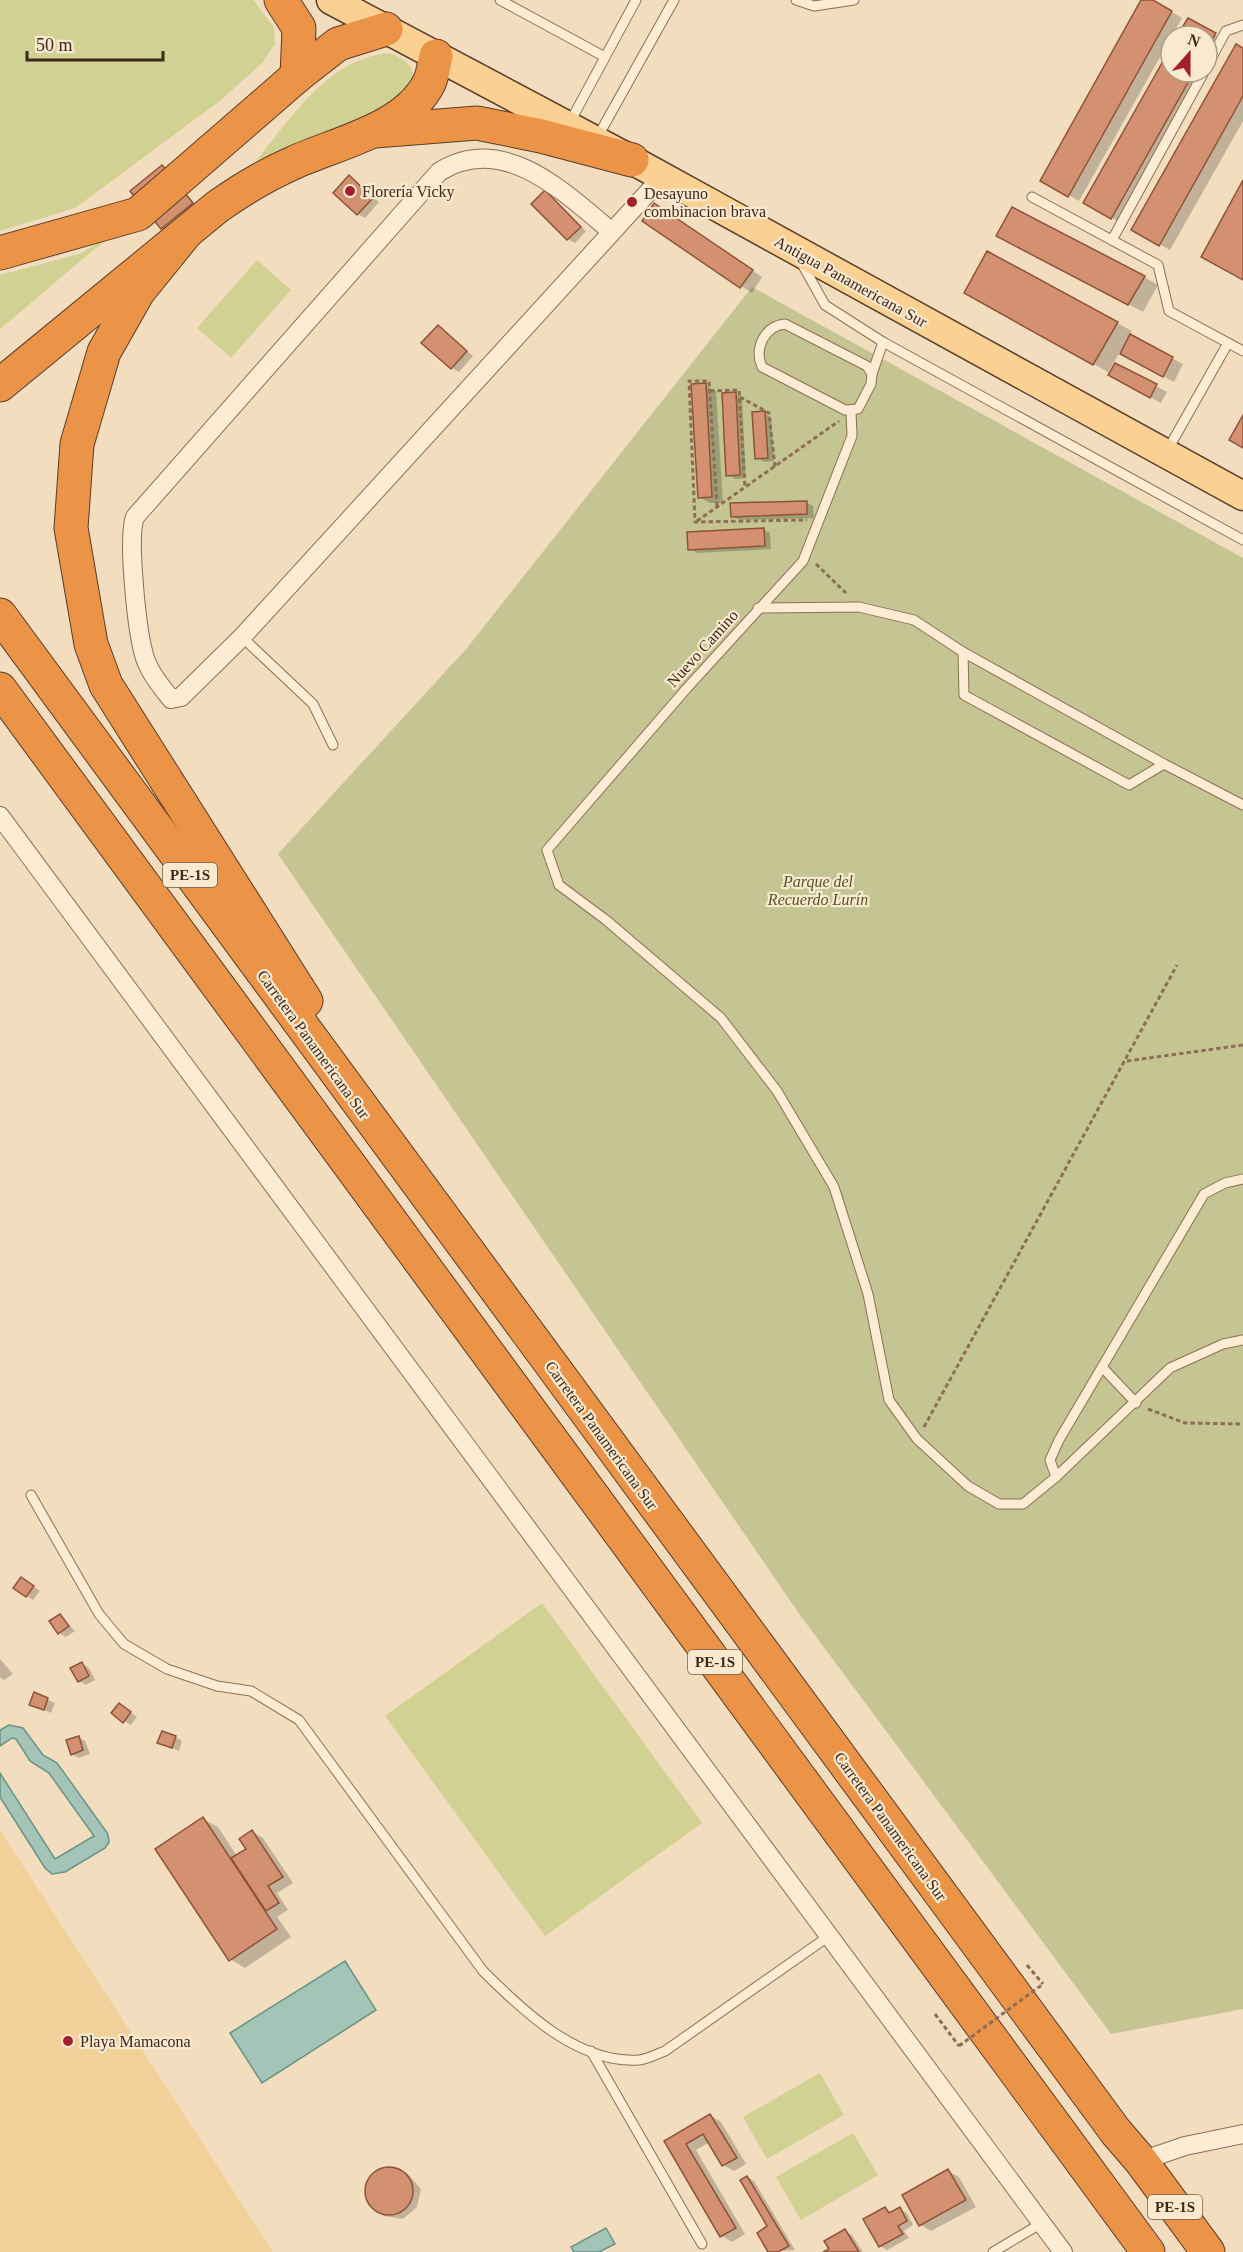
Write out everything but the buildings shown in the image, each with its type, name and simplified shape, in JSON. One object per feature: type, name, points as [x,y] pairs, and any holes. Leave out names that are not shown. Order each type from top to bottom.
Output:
[{"type":"highway","points":[[281,0],[299,28],[297,75]]},
{"type":"highway","points":[[0,253],[138,214],[297,75],[338,44],[386,29]]},
{"type":"highway","points":[[0,385],[185,234],[248,186],[293,162],[375,131],[411,104],[429,82],[436,56]]},
{"type":"highway","points":[[375,131],[477,123],[541,136],[632,160]]},
{"type":"highway","points":[[185,234],[138,292],[104,352],[77,444],[71,528],[91,644],[106,685],[130,726],[298,987],[380,1135]]},
{"type":"highway","name":"Carretera Panamericana Sur","points":[[0,615],[380,1135],[1109,2122],[1141,2161],[1208,2252]]},
{"type":"highway","name":"PE-1S","points":[[0,689],[1148,2252]]},
{"type":"main road","name":"Antigua Panamericana Sur","points":[[331,0],[596,140],[1243,496]]},
{"type":"street","points":[[612,232],[561,191],[512,162],[488,158],[454,162],[439,172],[135,517],[130,537],[142,651],[154,676],[171,699],[181,697],[243,637],[612,232],[662,177]]},
{"type":"street","points":[[0,816],[1063,2252]]},
{"type":"street","points":[[1141,2161],[1185,2146],[1243,2134]]},
{"type":"lane","points":[[500,0],[605,57]]},
{"type":"lane","points":[[568,126],[636,0]]},
{"type":"lane","points":[[596,140],[675,0]]},
{"type":"lane","points":[[796,0],[814,6],[854,0]]},
{"type":"lane","points":[[1219,43],[1226,30],[1243,25]]},
{"type":"lane","points":[[1112,240],[1197,84]]},
{"type":"lane","points":[[1032,197],[1158,265],[1169,311],[1243,351]]},
{"type":"lane","points":[[795,250],[825,305],[883,342],[1243,540]]},
{"type":"lane","points":[[872,374],[867,366],[785,324],[776,325],[768,331],[761,343],[758,357],[762,367],[851,412],[858,409],[865,400],[883,342]]},
{"type":"lane","points":[[1166,454],[1228,343]]},
{"type":"lane","name":"Nuevo Camino","points":[[851,412],[852,436],[803,561],[758,608],[548,850],[559,885],[606,920],[722,1018],[777,1091],[834,1187],[868,1294],[889,1400],[917,1439]]},
{"type":"lane","points":[[758,608],[859,607],[914,620],[963,652],[1164,764],[1243,805]]},
{"type":"lane","points":[[243,637],[312,704],[333,745]]},
{"type":"lane","points":[[963,652],[964,695],[1129,785],[1164,764]]},
{"type":"lane","points":[[1056,1477],[1050,1460],[1204,1194],[1225,1183],[1243,1179]]},
{"type":"lane","points":[[917,1439],[968,1486],[999,1504],[1023,1504],[1056,1477],[1136,1403],[1170,1368],[1223,1344],[1243,1340]]},
{"type":"lane","points":[[1102,1367],[1136,1403]]},
{"type":"lane","points":[[31,1495],[99,1614],[124,1644],[167,1669],[217,1686],[251,1691],[299,1720],[483,1971],[514,2002],[546,2026],[591,2051],[613,2059],[641,2060],[665,2051],[829,1936]]},
{"type":"lane","points":[[591,2051],[702,2244]]},
{"type":"lane","points":[[993,2252],[1042,2223]]},
{"type":"path","points":[[695,522],[689,381],[709,381],[717,506]]},
{"type":"path","points":[[710,391],[739,390],[745,488]]},
{"type":"path","points":[[740,397],[769,413],[775,467]]},
{"type":"path","points":[[695,522],[851,412]]},
{"type":"path","points":[[695,522],[820,519]]},
{"type":"path","points":[[806,555],[859,607]]},
{"type":"path","points":[[917,1439],[1127,1061],[1177,965]]},
{"type":"path","points":[[1127,1061],[1243,1045]]},
{"type":"path","points":[[1136,1403],[1185,1423],[1243,1424]]},
{"type":"path","points":[[935,2014],[959,2046],[1043,1984],[1025,1963]]},
{"type":"green space","points":[[0,0],[253,0],[274,27],[275,44],[262,63],[221,100],[75,208],[0,231]]},
{"type":"green space","points":[[390,53],[406,62],[413,72],[412,82],[395,101],[357,123],[308,138],[253,165],[296,111],[329,79],[347,66],[368,57]]},
{"type":"green space","points":[[109,237],[0,329],[0,275],[79,254]]},
{"type":"green space","points":[[257,260],[291,290],[231,358],[197,328]]},
{"type":"green space","name":"Parque del Recuerdo Lurín","points":[[752,287],[1243,558],[1243,2009],[1111,2034],[800,1615],[278,854],[467,648]]},
{"type":"green space","points":[[542,1603],[702,1823],[545,1936],[385,1716]]},
{"type":"green space","points":[[820,2073],[844,2115],[767,2159],[743,2117]]},
{"type":"green space","points":[[853,2133],[878,2175],[801,2220],[776,2177]]},
{"type":"sand","name":"Playa Mamacona","points":[[0,1830],[273,2252],[0,2252]]},
{"type":"shaded area","points":[[9,1725],[23,1728],[43,1755],[57,1763],[108,1834],[109,1842],[105,1848],[65,1872],[52,1874],[45,1868],[0,1797],[0,1773],[55,1859],[94,1836],[49,1773],[30,1761],[16,1739],[12,1738],[0,1746],[0,1730]]},
{"type":"shaded area","points":[[345,1961],[376,2010],[262,2083],[230,2033]]},
{"type":"shaded area","points":[[606,2228],[615,2244],[599,2252],[574,2252],[571,2247]]},
{"type":"place","name":"Florería Vicky","points":[[350,191]]},
{"type":"place","name":"Desayuno combinacion brava","points":[[632,202]]},
{"type":"place","name":"Playa Mamacona","points":[[68,2041]]}]
